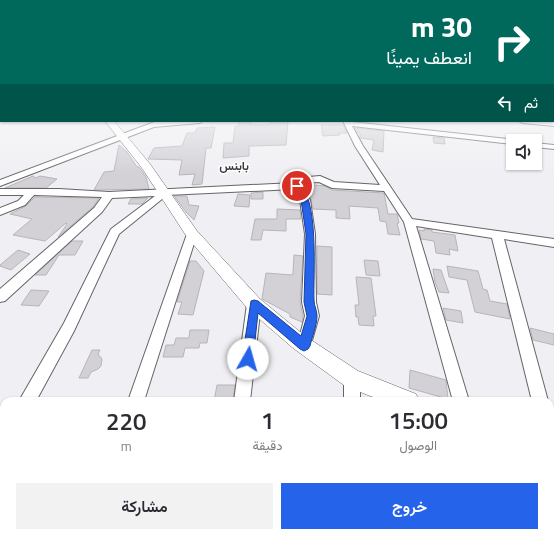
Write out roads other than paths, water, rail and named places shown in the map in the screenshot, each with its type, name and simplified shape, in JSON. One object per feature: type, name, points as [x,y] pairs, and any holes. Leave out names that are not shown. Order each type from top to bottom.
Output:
[{"type":"street","points":[[112,124],[146,166],[192,234],[254,304],[304,346],[352,379],[399,397]]},
{"type":"street","points":[[0,183],[51,162],[123,138],[156,124]]},
{"type":"street","points":[[151,126],[170,124]]},
{"type":"street","points":[[348,124],[359,146],[409,222],[460,397]]},
{"type":"street","points":[[364,124],[506,141]]},
{"type":"street","points":[[542,146],[554,147]]},
{"type":"street","points":[[297,186],[300,180],[320,179],[332,185],[386,188]]},
{"type":"street","points":[[0,192],[60,192],[109,195],[164,194],[182,191],[297,186]]},
{"type":"street","points":[[297,186],[305,200],[310,234],[309,302],[312,316],[304,346]]},
{"type":"street","points":[[0,212],[22,202],[30,193]]},
{"type":"street","points":[[29,397],[69,327],[115,232],[164,194]]},
{"type":"street","points":[[0,297],[98,210],[109,195]]},
{"type":"street","points":[[409,222],[554,243]]},
{"type":"street","points":[[137,397],[192,234]]},
{"type":"street","points":[[497,235],[539,397]]},
{"type":"street","points":[[242,397],[254,304]]},
{"type":"street","points":[[352,379],[352,397]]},
{"type":"district","name":"بابنس","points":[[234,166]]}]
